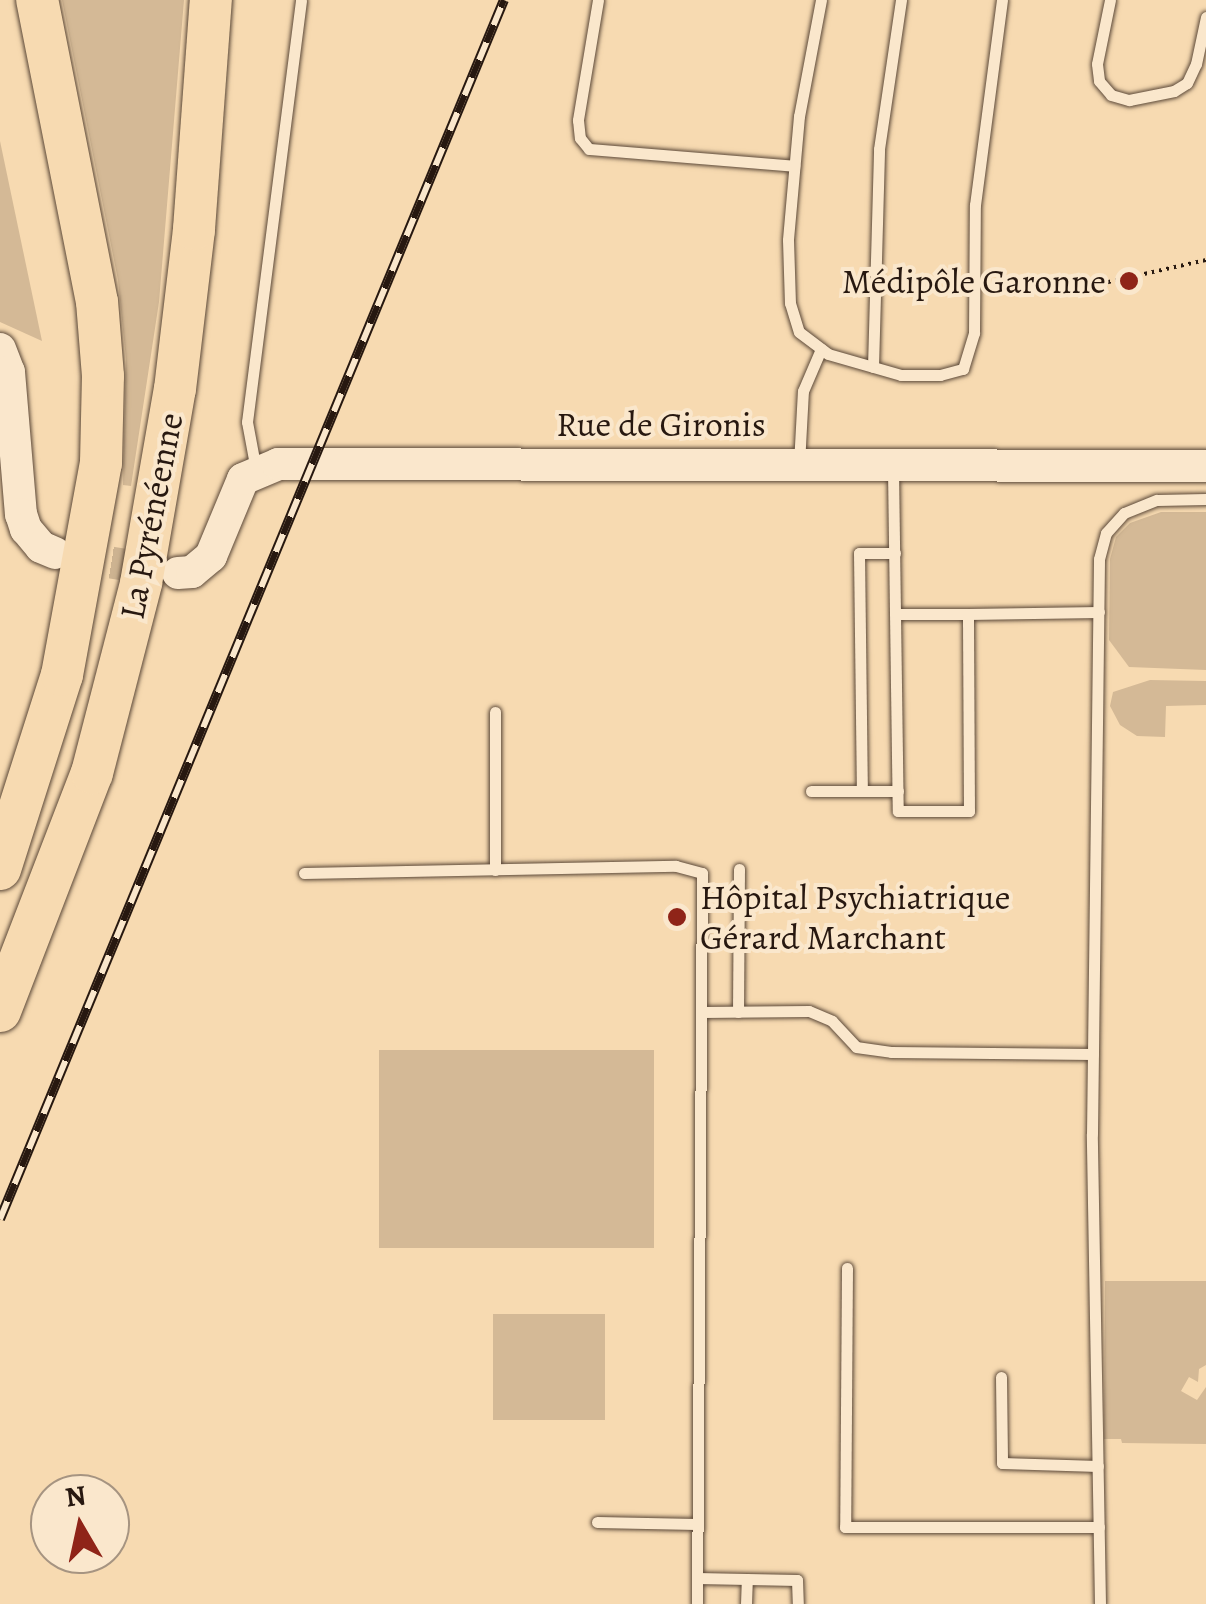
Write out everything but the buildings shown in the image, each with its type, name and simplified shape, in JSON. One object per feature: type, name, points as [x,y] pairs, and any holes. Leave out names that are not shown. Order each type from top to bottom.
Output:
[{"type":"highway","name":"La Pyrénéenne","points":[[0,869],[62,675],[101,463],[98,302],[37,0]]},
{"type":"highway","name":"La Pyrénéenne","points":[[0,1011],[92,774],[141,583],[175,389],[194,229],[211,0]]},
{"type":"street","points":[[0,349],[10,372],[21,514],[26,529],[41,547],[55,553]]},
{"type":"street","name":"Rue de Gironis","points":[[256,470],[278,464],[1206,466]]},
{"type":"street","points":[[178,573],[192,572],[211,556],[235,491],[256,470]]},
{"type":"lane","points":[[256,470],[246,422],[301,0]]},
{"type":"lane","points":[[598,0],[578,120],[580,138],[589,149],[794,166]]},
{"type":"lane","points":[[821,0],[794,166],[788,240],[790,303],[800,332],[822,349],[901,376],[940,376],[962,370],[969,360],[977,188],[1002,0]]},
{"type":"lane","points":[[874,368],[879,149],[901,0]]},
{"type":"lane","points":[[1110,0],[1097,64],[1098,81],[1110,96],[1128,100],[1174,91],[1186,83],[1196,64],[1206,17]]},
{"type":"lane","points":[[799,464],[803,391],[822,349]]},
{"type":"lane","points":[[893,464],[898,811],[969,811],[968,614]]},
{"type":"lane","points":[[1100,1604],[1093,1054],[1099,560],[1106,533],[1124,513],[1157,500],[1206,500]]},
{"type":"lane","points":[[862,792],[859,553],[895,553]]},
{"type":"lane","points":[[897,614],[1100,612]]},
{"type":"lane","points":[[494,870],[495,712]]},
{"type":"lane","points":[[811,791],[898,791]]},
{"type":"lane","points":[[304,873],[676,866],[702,873],[697,1604]]},
{"type":"lane","points":[[738,1012],[739,869]]},
{"type":"lane","points":[[702,1012],[809,1012],[832,1021],[856,1047],[891,1052],[1093,1054]]},
{"type":"lane","points":[[848,1268],[845,1527],[1099,1526]]},
{"type":"lane","points":[[1001,1377],[1002,1463],[1098,1466]]},
{"type":"lane","points":[[598,1522],[696,1524]]},
{"type":"lane","points":[[697,1578],[797,1580],[798,1604]]},
{"type":"lane","points":[[746,1604],[747,1579]]},
{"type":"path","points":[[1064,292],[1206,260]]},
{"type":"shaded area","points":[[62,0],[184,0],[159,302],[131,486],[123,485],[126,359],[118,280]]},
{"type":"shaded area","points":[[0,141],[42,341],[0,322]]},
{"type":"shaded area","points":[[1161,512],[1206,512],[1206,670],[1129,667],[1109,640],[1110,559],[1116,537],[1130,523]]},
{"type":"shaded area","points":[[1150,680],[1206,681],[1206,705],[1166,706],[1165,737],[1137,736],[1120,725],[1110,706],[1113,692]]},
{"type":"shaded area","points":[[379,1050],[654,1050],[654,1248],[379,1248]]},
{"type":"shaded area","points":[[1105,1281],[1206,1281],[1206,1365],[1199,1369],[1198,1382],[1189,1377],[1181,1391],[1197,1400],[1206,1387],[1206,1444],[1122,1443],[1121,1439],[1104,1439]]},
{"type":"shaded area","points":[[493,1314],[605,1314],[605,1420],[493,1420]]},
{"type":"tunnel","points":[[64,555],[164,571]]},
{"type":"railway","points":[[0,1219],[504,0]]},
{"type":"place","name":"Médipôle Garonne","points":[[1129,281]]},
{"type":"place","name":"Hôpital Psychiatrique Gérard Marchant","points":[[677,917]]}]
